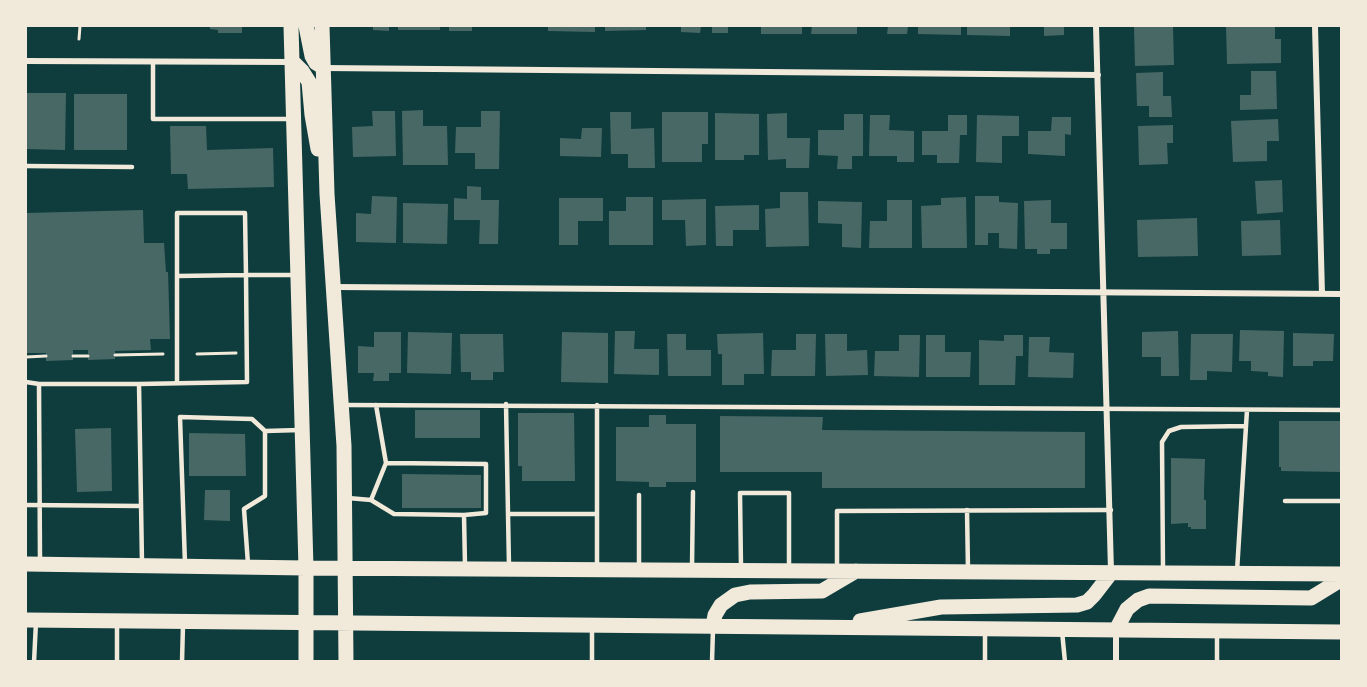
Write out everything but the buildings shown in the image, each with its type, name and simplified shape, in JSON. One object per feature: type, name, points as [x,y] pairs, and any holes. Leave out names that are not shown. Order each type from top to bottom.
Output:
[{"type":"main road","points":[[291,26],[303,430],[306,662]]},
{"type":"main road","points":[[306,26],[312,56],[316,63],[324,68]]},
{"type":"main road","points":[[322,26],[327,194],[344,446],[346,662]]},
{"type":"main road","points":[[292,62],[309,82],[312,115],[327,194]]},
{"type":"main road","points":[[33,564],[306,568],[1163,573],[1341,577]]},
{"type":"main road","points":[[713,626],[715,615],[721,605],[735,596],[750,592],[822,591],[856,571]]},
{"type":"main road","points":[[819,627],[940,607],[1077,605],[1087,602],[1111,573]]},
{"type":"main road","points":[[1116,630],[1127,609],[1138,600],[1149,596],[1311,598],[1341,577]]},
{"type":"main road","points":[[31,620],[1341,632]]},
{"type":"street","points":[[1095,26],[1111,510],[1111,573]]},
{"type":"street","points":[[1315,26],[1322,294]]},
{"type":"street","points":[[26,61],[292,62]]},
{"type":"street","points":[[324,68],[1098,75]]},
{"type":"street","points":[[332,287],[1341,294]]},
{"type":"street","points":[[1116,630],[1116,662]]},
{"type":"lane","points":[[153,63],[153,119],[294,119]]},
{"type":"lane","points":[[26,166],[132,167]]},
{"type":"lane","points":[[26,382],[139,384],[247,382],[245,213],[177,213],[177,383]]},
{"type":"lane","points":[[177,276],[299,275]]},
{"type":"lane","points":[[33,564],[39,505],[39,384]]},
{"type":"lane","points":[[139,384],[142,565]]},
{"type":"lane","points":[[341,405],[506,404],[1341,410]]},
{"type":"lane","points":[[506,404],[509,569]]},
{"type":"lane","points":[[371,500],[386,463],[376,405]]},
{"type":"lane","points":[[597,405],[597,569]]},
{"type":"lane","points":[[1237,574],[1247,410]]},
{"type":"lane","points":[[185,566],[180,417],[252,419],[265,431],[303,430]]},
{"type":"lane","points":[[1163,573],[1162,442],[1168,431],[1181,427],[1246,426]]},
{"type":"lane","points":[[248,566],[244,509],[265,496],[265,431]]},
{"type":"lane","points":[[345,498],[371,500],[394,514],[486,513],[486,464],[386,463]]},
{"type":"lane","points":[[692,570],[693,492]]},
{"type":"lane","points":[[741,570],[741,493],[789,493],[789,570]]},
{"type":"lane","points":[[639,495],[639,569]]},
{"type":"lane","points":[[1285,501],[1341,501]]},
{"type":"lane","points":[[26,505],[141,506]]},
{"type":"lane","points":[[967,510],[969,572]]},
{"type":"lane","points":[[837,571],[837,511],[1111,510]]},
{"type":"lane","points":[[464,514],[466,568]]},
{"type":"lane","points":[[508,514],[597,514]]},
{"type":"lane","points":[[31,620],[34,662]]},
{"type":"lane","points":[[117,621],[117,662]]},
{"type":"lane","points":[[182,662],[183,621]]},
{"type":"lane","points":[[592,625],[592,662]]},
{"type":"lane","points":[[712,662],[713,626]]},
{"type":"lane","points":[[985,629],[985,662]]},
{"type":"lane","points":[[1062,630],[1065,662]]},
{"type":"lane","points":[[1217,631],[1217,662]]},
{"type":"path","points":[[79,39],[80,26]]},
{"type":"path","points":[[197,354],[241,352]]},
{"type":"path","points":[[115,355],[163,354]]},
{"type":"path","points":[[26,357],[46,356]]},
{"type":"path","points":[[73,356],[88,356]]}]
